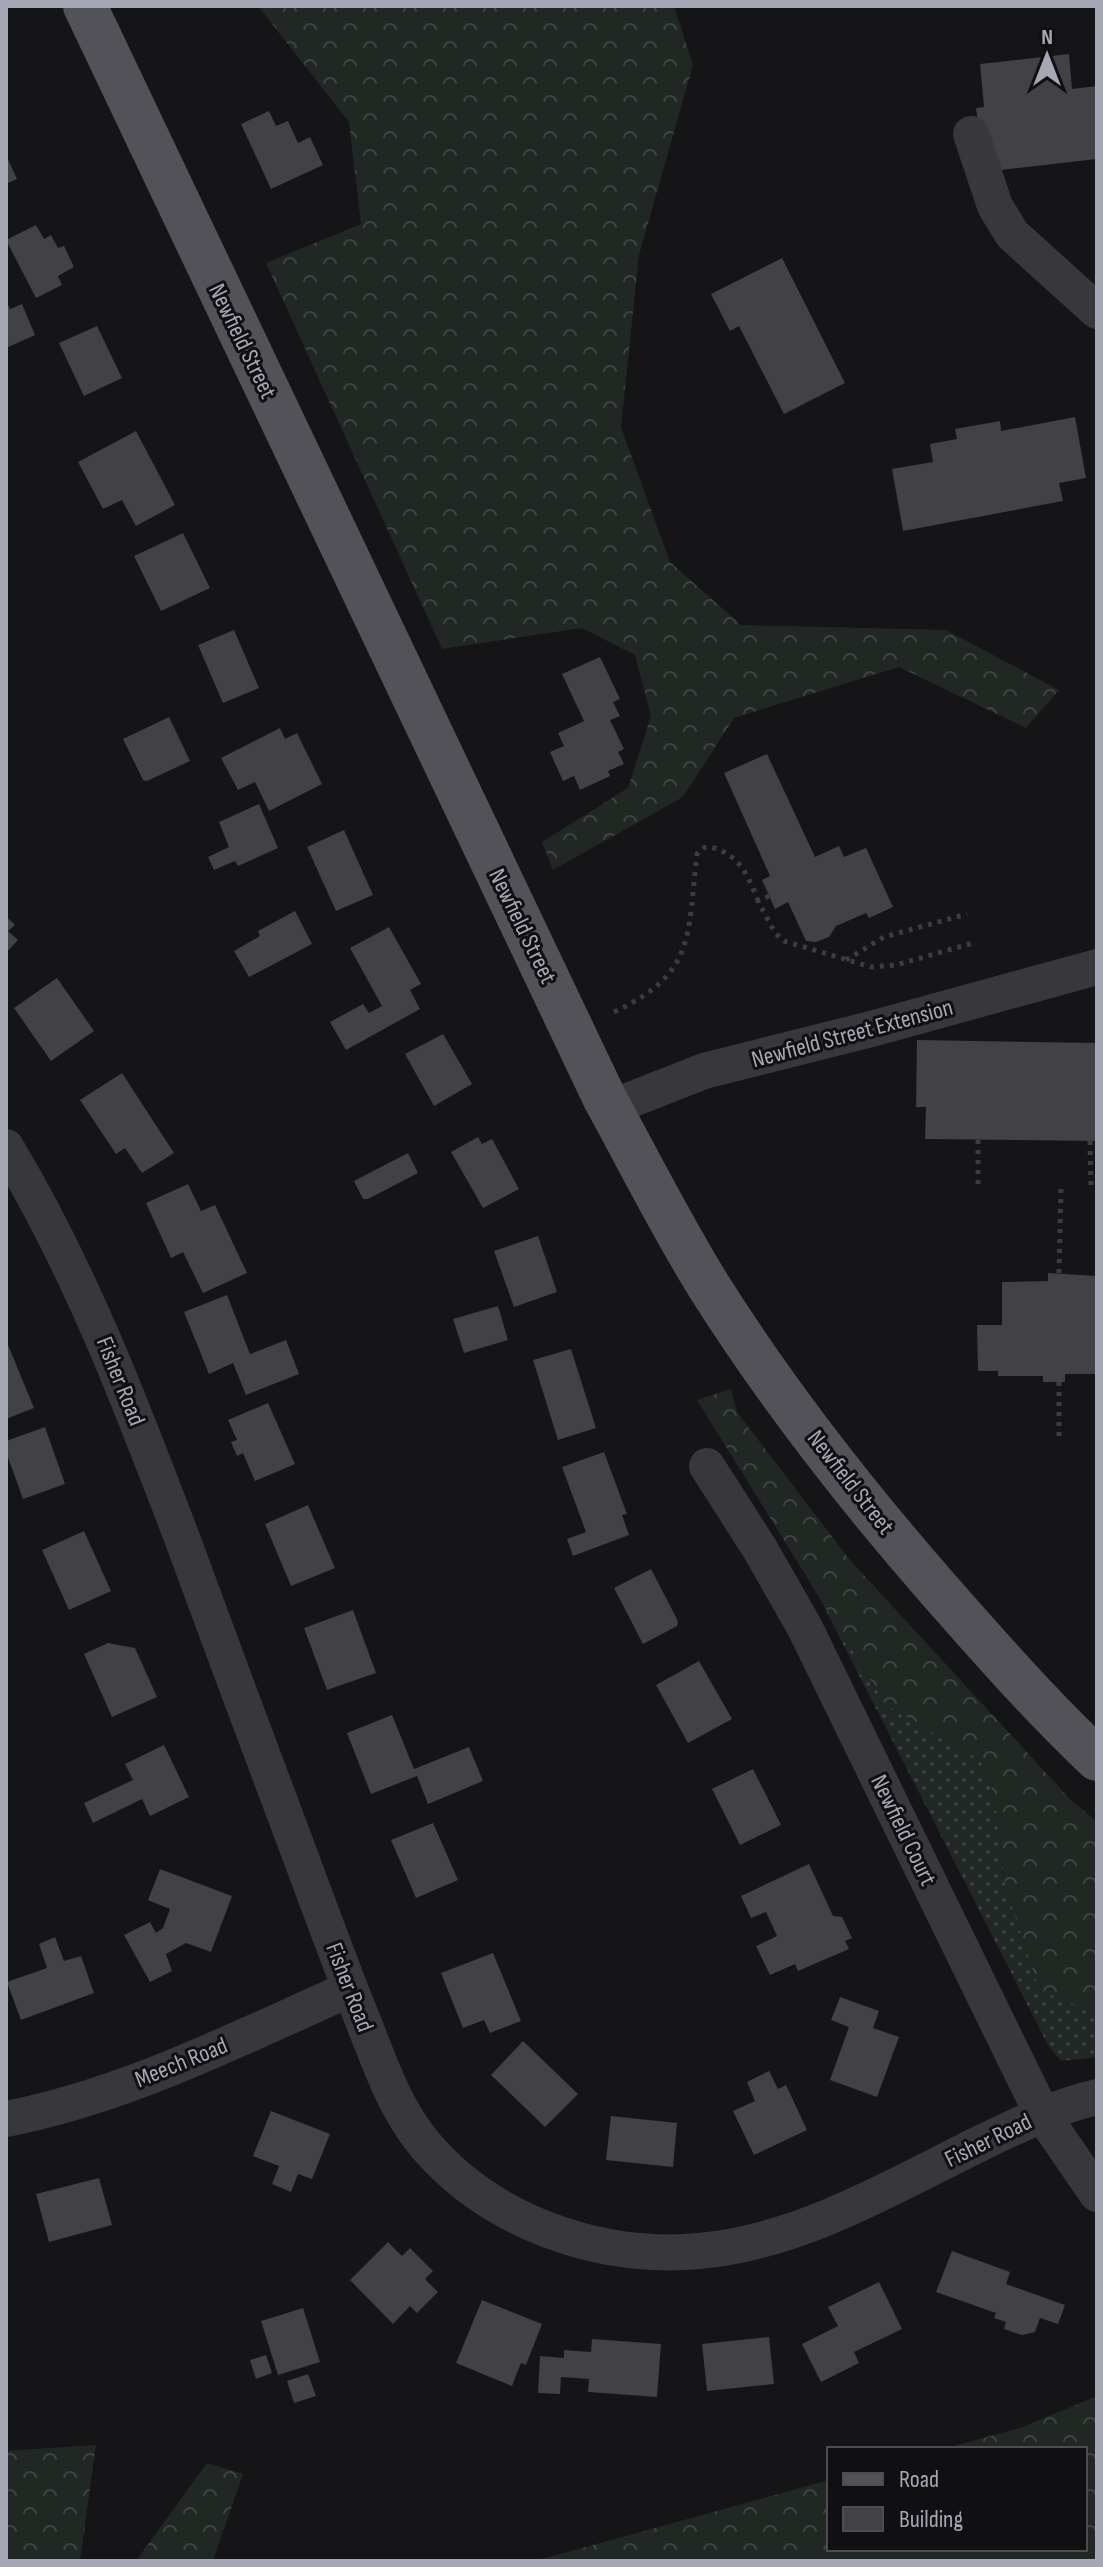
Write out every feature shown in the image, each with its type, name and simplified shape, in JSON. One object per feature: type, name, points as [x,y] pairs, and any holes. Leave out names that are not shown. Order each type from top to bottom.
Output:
[{"type":"main road","name":"Newfield Street","points":[[85,6],[610,1108],[658,1200],[708,1285],[825,1452],[974,1630],[1064,1728],[1097,1759]]},
{"type":"street","points":[[971,134],[995,206],[1012,234],[1097,311]]},
{"type":"street","name":"Newfield Street Extension","points":[[610,1108],[704,1071],[1097,967]]},
{"type":"street","name":"Fisher Road","points":[[6,1147],[35,1195],[88,1303],[137,1420],[395,2103],[425,2145],[452,2173],[526,2221],[609,2248],[652,2252],[698,2251],[791,2233],[1042,2114],[1097,2097]]},
{"type":"street","name":"Newfield Court","points":[[707,1466],[805,1628],[1042,2114],[1097,2194]]},
{"type":"street","name":"Meech Road","points":[[6,2119],[83,2100],[211,2051],[350,1989]]},
{"type":"path","points":[[614,1012],[665,981],[682,957],[697,854],[709,847],[739,862],[747,873],[770,927],[784,941],[871,967],[896,965],[973,943]]},
{"type":"path","points":[[758,901],[769,896]]},
{"type":"path","points":[[846,960],[884,937],[967,914]]},
{"type":"path","points":[[978,1140],[978,1187]]},
{"type":"path","points":[[1090,1141],[1091,1187]]},
{"type":"path","points":[[1059,1273],[1061,1187]]},
{"type":"path","points":[[1059,1382],[1059,1436]]},
{"type":"green space","points":[[258,6],[674,6],[693,65],[639,255],[621,427],[670,562],[741,625],[946,630],[1059,690],[1026,728],[899,667],[734,718],[683,797],[553,870],[542,842],[628,788],[651,716],[635,655],[582,628],[442,649],[266,263],[361,224],[349,122]]},
{"type":"green space","points":[[731,1389],[737,1412],[849,1559],[1070,1799],[1097,1822],[1097,2016],[1039,1989],[1005,1885],[995,1798],[982,1761],[886,1705],[697,1400]]},
{"type":"green space","points":[[817,1593],[886,1705],[982,1761],[995,1798],[1005,1885],[1039,1989],[1097,2016],[1097,2057],[1061,2061],[1049,2047]]},
{"type":"green space","points":[[1097,2396],[1097,2561],[535,2561],[827,2481],[827,2551],[1087,2551],[1087,2447],[950,2447],[1020,2428]]},
{"type":"green space","points":[[96,2445],[80,2561],[6,2561],[6,2451]]},
{"type":"green space","points":[[207,2463],[243,2474],[213,2561],[136,2561]]},
{"type":"building","points":[[1069,54],[1072,89],[1097,86],[1097,159],[991,171],[976,108],[984,107],[980,64]]},
{"type":"building","points":[[269,111],[276,126],[288,121],[298,143],[310,137],[323,165],[271,189],[241,124]]},
{"type":"building","points":[[6,155],[17,179],[6,184]]},
{"type":"building","points":[[36,225],[44,239],[51,235],[58,248],[64,246],[74,267],[58,276],[62,285],[36,298],[6,240]]},
{"type":"building","points":[[782,258],[845,383],[784,414],[739,326],[730,331],[711,294]]},
{"type":"building","points":[[6,300],[10,309],[22,304],[35,335],[6,348]]},
{"type":"building","points":[[97,326],[122,378],[84,396],[59,343]]},
{"type":"building","points":[[1075,417],[1086,478],[1059,483],[1063,501],[903,531],[892,469],[933,462],[930,444],[957,439],[955,429],[1000,421],[1001,431]]},
{"type":"building","points":[[136,431],[175,505],[136,526],[122,500],[103,509],[78,462]]},
{"type":"building","points":[[183,533],[210,588],[161,611],[134,556]]},
{"type":"building","points":[[234,630],[259,688],[223,703],[198,645]]},
{"type":"building","points":[[600,657],[620,699],[613,702],[620,716],[610,720],[624,749],[618,752],[624,764],[608,771],[610,776],[580,790],[574,776],[563,781],[550,752],[564,746],[558,733],[584,721],[562,674]]},
{"type":"building","points":[[169,717],[190,761],[147,781],[143,780],[123,739]]},
{"type":"building","points":[[280,728],[285,739],[297,733],[322,784],[269,811],[255,782],[238,790],[221,758]]},
{"type":"building","points":[[767,754],[815,857],[839,846],[844,857],[866,848],[893,907],[869,918],[866,913],[836,926],[829,937],[816,942],[806,941],[788,902],[775,909],[762,880],[770,876],[724,773]]},
{"type":"building","points":[[259,804],[278,848],[238,866],[235,861],[214,870],[208,857],[229,847],[219,822]]},
{"type":"building","points":[[344,830],[373,895],[336,911],[307,847]]},
{"type":"building","points":[[295,911],[312,944],[249,977],[234,951],[260,936],[258,931]]},
{"type":"building","points":[[6,916],[15,925],[8,931],[18,940],[6,953]]},
{"type":"building","points":[[389,927],[421,984],[410,990],[420,1009],[346,1050],[330,1022],[363,1004],[369,1013],[382,1006],[350,948]]},
{"type":"building","points":[[57,978],[94,1031],[51,1061],[14,1008]]},
{"type":"building","points":[[443,1034],[472,1084],[434,1106],[405,1054]]},
{"type":"building","points":[[917,1040],[1097,1043],[1097,1141],[925,1139],[926,1107],[916,1107]]},
{"type":"building","points":[[122,1073],[174,1153],[142,1173],[125,1148],[116,1154],[80,1100]]},
{"type":"building","points":[[478,1137],[482,1144],[492,1139],[519,1189],[483,1208],[451,1152]]},
{"type":"building","points":[[408,1153],[418,1173],[363,1199],[354,1181]]},
{"type":"building","points":[[188,1184],[201,1211],[215,1205],[247,1273],[203,1293],[183,1252],[171,1258],[146,1203]]},
{"type":"building","points":[[538,1236],[557,1292],[514,1307],[494,1251]]},
{"type":"building","points":[[1048,1273],[1097,1276],[1097,1374],[1065,1374],[1065,1382],[1043,1382],[1043,1376],[998,1376],[998,1371],[978,1371],[977,1325],[1002,1325],[1002,1282],[1048,1281]]},
{"type":"building","points":[[227,1295],[250,1354],[286,1340],[299,1374],[246,1395],[233,1363],[209,1374],[184,1312]]},
{"type":"building","points":[[498,1306],[508,1340],[464,1353],[453,1319]]},
{"type":"building","points":[[6,1340],[34,1408],[6,1419]]},
{"type":"building","points":[[571,1349],[596,1428],[558,1440],[533,1360]]},
{"type":"building","points":[[268,1403],[295,1464],[255,1481],[243,1453],[237,1456],[231,1442],[237,1440],[228,1420]]},
{"type":"building","points":[[45,1427],[65,1484],[23,1499],[6,1452],[6,1441]]},
{"type":"building","points":[[604,1452],[627,1514],[622,1515],[629,1535],[573,1556],[567,1539],[586,1532],[562,1467]]},
{"type":"building","points":[[308,1505],[335,1568],[291,1586],[265,1524]]},
{"type":"building","points":[[84,1531],[111,1591],[69,1610],[42,1550]]},
{"type":"building","points":[[651,1569],[678,1621],[677,1626],[643,1644],[614,1588]]},
{"type":"building","points":[[353,1610],[376,1673],[327,1690],[304,1628]]},
{"type":"building","points":[[108,1643],[135,1648],[157,1697],[112,1717],[84,1654]]},
{"type":"building","points":[[699,1661],[732,1719],[688,1743],[656,1685]]},
{"type":"building","points":[[392,1715],[414,1769],[469,1747],[483,1781],[428,1804],[417,1776],[371,1794],[347,1733]]},
{"type":"building","points":[[164,1745],[189,1797],[150,1816],[142,1799],[93,1823],[84,1803],[133,1780],[125,1764]]},
{"type":"building","points":[[753,1769],[781,1825],[740,1845],[712,1789]]},
{"type":"building","points":[[433,1823],[458,1880],[416,1898],[391,1840]]},
{"type":"building","points":[[809,1864],[833,1916],[842,1917],[852,1938],[845,1941],[849,1949],[798,1971],[795,1964],[770,1975],[756,1946],[777,1936],[766,1912],[751,1918],[741,1896]]},
{"type":"building","points":[[160,1869],[232,1896],[211,1952],[186,1943],[166,1954],[172,1971],[150,1982],[124,1935],[150,1922],[156,1933],[163,1928],[170,1909],[148,1900]]},
{"type":"building","points":[[55,1937],[64,1961],[81,1956],[94,1993],[21,2020],[7,1982],[47,1968],[39,1944]]},
{"type":"building","points":[[493,1953],[521,2021],[490,2033],[484,2020],[463,2028],[441,1973]]},
{"type":"building","points":[[840,1997],[879,2011],[873,2028],[899,2037],[877,2097],[830,2080],[849,2027],[831,2020]]},
{"type":"building","points":[[523,2041],[578,2094],[545,2127],[491,2075]]},
{"type":"building","points":[[769,2071],[778,2089],[786,2085],[807,2130],[754,2155],[733,2111],[755,2101],[747,2082]]},
{"type":"building","points":[[271,2111],[330,2134],[312,2179],[298,2174],[291,2192],[272,2184],[279,2166],[253,2156]]},
{"type":"building","points":[[611,2116],[677,2123],[673,2167],[606,2160]]},
{"type":"building","points":[[99,2178],[112,2225],[49,2242],[36,2194]]},
{"type":"building","points":[[388,2242],[402,2256],[410,2248],[433,2271],[425,2279],[438,2292],[417,2313],[410,2306],[393,2324],[350,2280]]},
{"type":"building","points":[[952,2251],[1010,2272],[1006,2284],[1065,2305],[1058,2324],[1040,2318],[1035,2332],[1022,2335],[1004,2329],[1006,2322],[994,2318],[996,2313],[936,2292]]},
{"type":"building","points":[[879,2282],[902,2329],[854,2352],[859,2363],[821,2382],[802,2344],[838,2326],[828,2307]]},
{"type":"building","points":[[482,2300],[542,2324],[526,2365],[521,2363],[512,2386],[456,2363]]},
{"type":"building","points":[[303,2308],[320,2362],[278,2375],[261,2321]]},
{"type":"building","points":[[769,2337],[774,2384],[707,2391],[702,2344]]},
{"type":"building","points":[[592,2339],[661,2344],[657,2397],[588,2392],[589,2379],[561,2377],[560,2394],[538,2393],[540,2356],[564,2358],[564,2350],[591,2352]]},
{"type":"building","points":[[266,2355],[272,2373],[256,2379],[250,2360]]},
{"type":"building","points":[[308,2374],[316,2396],[294,2403],[287,2381]]}]
